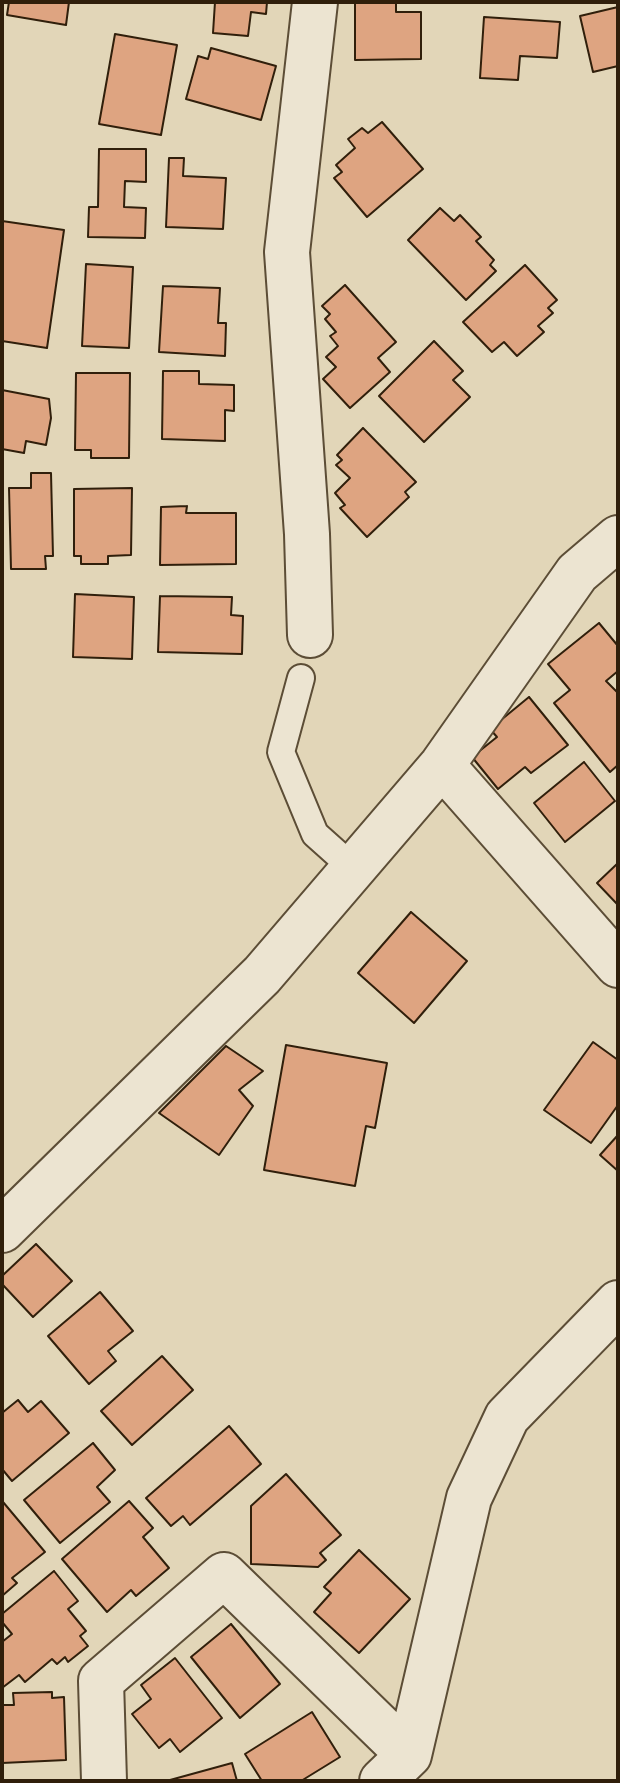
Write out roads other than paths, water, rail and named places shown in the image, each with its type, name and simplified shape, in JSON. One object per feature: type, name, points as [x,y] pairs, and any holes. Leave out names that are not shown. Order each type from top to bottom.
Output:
[{"type":"street","points":[[310,635],[307,534],[287,252],[315,2]]},
{"type":"street","points":[[2,1230],[262,975],[442,765],[577,573],[618,538]]},
{"type":"street","points":[[442,765],[618,965]]},
{"type":"street","points":[[395,1768],[469,1498],[507,1417],[618,1303]]},
{"type":"street","points":[[104,1781],[101,1681],[224,1575],[395,1768]]},
{"type":"lane","points":[[301,678],[281,752],[315,834],[353,868]]}]
